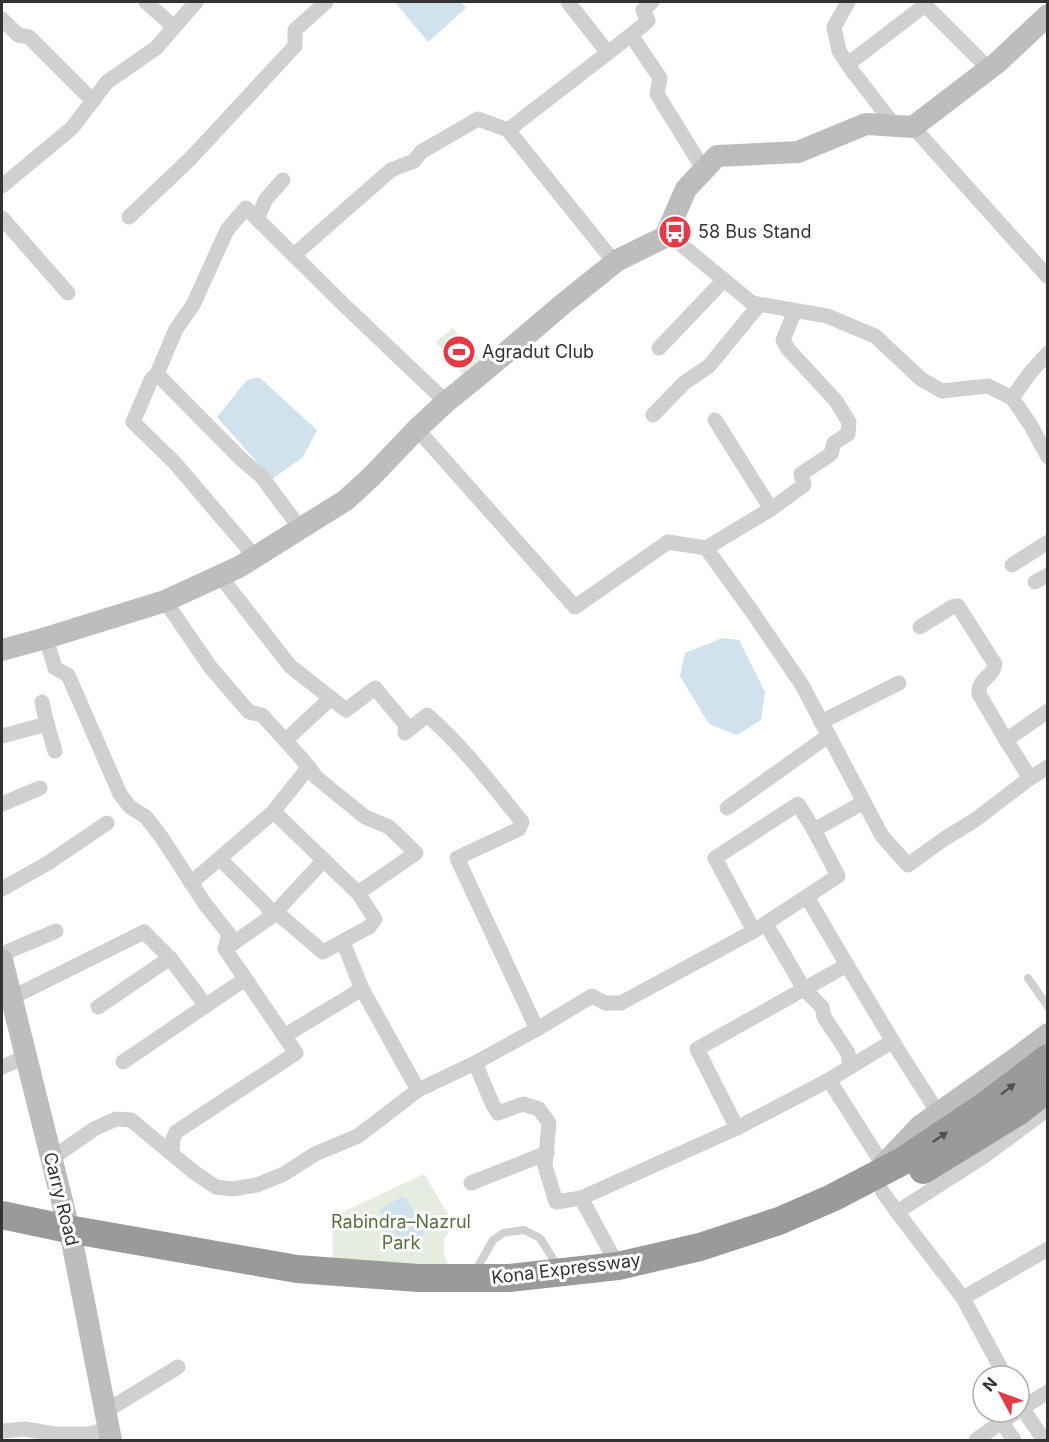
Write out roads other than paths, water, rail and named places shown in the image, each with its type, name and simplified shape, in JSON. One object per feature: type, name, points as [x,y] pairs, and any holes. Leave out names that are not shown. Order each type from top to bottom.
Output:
[{"type":"highway","name":"Kona Expressway","points":[[2,1227],[297,1269],[418,1278],[509,1278],[618,1266],[700,1247],[779,1221],[832,1198],[883,1187],[903,1161],[977,1112],[1047,1058]]},
{"type":"highway","name":"Kona Expressway","points":[[2,1215],[70,1235],[272,1282],[421,1297],[628,1281],[758,1247],[883,1187],[924,1170],[1019,1111],[1047,1088]]},
{"type":"street","points":[[146,2],[174,27]]},
{"type":"street","points":[[2,186],[72,128],[107,82],[156,48],[196,2]]},
{"type":"street","points":[[129,217],[190,159],[295,46],[295,30],[326,2]]},
{"type":"street","points":[[568,2],[608,53]]},
{"type":"street","points":[[508,130],[648,21],[643,10],[652,2]]},
{"type":"street","points":[[848,2],[834,27],[839,51],[848,64],[1047,278]]},
{"type":"street","points":[[848,64],[925,5],[989,69]]},
{"type":"street","points":[[2,650],[46,639],[165,601],[239,567],[346,500],[446,402],[563,304],[615,263],[666,235],[686,189],[717,156],[798,153],[866,124],[904,126],[989,69],[1047,15]]},
{"type":"street","points":[[2,19],[18,35],[29,37],[93,101]]},
{"type":"street","points":[[631,35],[660,78],[657,94],[704,170]]},
{"type":"street","points":[[294,255],[391,171],[414,161],[421,152],[478,119],[508,130],[615,263]]},
{"type":"street","points":[[257,219],[267,199],[283,180]]},
{"type":"street","points":[[255,557],[175,463],[133,422],[176,329],[193,305],[227,230],[246,208],[446,402]]},
{"type":"street","points":[[2,218],[68,293]]},
{"type":"street","points":[[666,235],[752,303],[827,316],[875,336],[921,379],[942,391],[988,386],[1012,398],[1030,424],[1047,457]]},
{"type":"street","points":[[659,348],[724,280]]},
{"type":"street","points":[[653,415],[684,383],[709,366],[759,304]]},
{"type":"street","points":[[417,429],[575,607],[668,542],[706,548],[771,509],[804,485],[801,474],[831,454],[834,443],[848,434],[849,422],[836,401],[788,349],[783,340],[795,311]]},
{"type":"street","points":[[1012,398],[1047,353]]},
{"type":"street","points":[[157,374],[241,459],[261,476],[300,528]]},
{"type":"street","points":[[715,420],[771,509]]},
{"type":"street","points":[[1012,565],[1047,542]]},
{"type":"street","points":[[706,548],[802,685],[882,836],[908,865],[975,820],[1047,767]]},
{"type":"street","points":[[220,576],[290,666],[346,710],[375,688],[406,725],[405,733],[427,715],[443,729],[486,777],[522,822],[519,829],[457,858],[537,1029]]},
{"type":"street","points":[[165,601],[211,668],[249,712],[262,715],[317,778],[364,817],[389,827],[416,853],[358,893]]},
{"type":"street","points":[[920,627],[958,606],[995,664],[993,672],[980,683],[978,694],[1030,778]]},
{"type":"street","points":[[46,639],[56,668],[68,675],[120,794],[130,807],[146,817],[205,904],[229,934],[225,950],[296,1053],[176,1132],[172,1138],[172,1153]]},
{"type":"street","points":[[821,722],[899,682]]},
{"type":"street","points":[[286,740],[331,698]]},
{"type":"street","points":[[42,702],[55,751]]},
{"type":"street","points":[[1006,740],[1047,711]]},
{"type":"street","points":[[2,736],[47,724]]},
{"type":"street","points":[[727,808],[828,736]]},
{"type":"street","points":[[191,883],[272,813],[309,767]]},
{"type":"street","points":[[2,804],[40,788]]},
{"type":"street","points":[[814,830],[864,802]]},
{"type":"street","points":[[51,1159],[94,1129],[116,1119],[131,1120],[195,1173],[216,1187],[233,1189],[257,1185],[284,1174],[315,1154],[358,1136],[418,1090],[475,1063],[592,996],[604,1003],[621,1003],[760,927],[838,876],[798,804],[715,858],[760,927],[804,989],[822,1007],[824,1017],[848,1053],[850,1067]]},
{"type":"street","points":[[220,859],[274,914],[323,952],[369,927],[375,919],[358,893],[277,815],[272,813]]},
{"type":"street","points":[[2,889],[48,864],[107,823]]},
{"type":"street","points":[[225,950],[274,914],[324,860]]},
{"type":"street","points":[[807,897],[938,1113]]},
{"type":"street","points":[[2,954],[56,931]]},
{"type":"street","points":[[11,998],[144,932],[170,958],[206,1006]]},
{"type":"street","points":[[343,942],[362,989],[418,1090]]},
{"type":"street","points":[[98,1007],[170,958]]},
{"type":"street","name":"Carry Road","points":[[2,960],[70,1235],[109,1427]]},
{"type":"street","points":[[737,1128],[697,1049],[847,965]]},
{"type":"street","points":[[123,1062],[245,979]]},
{"type":"street","points":[[284,1036],[362,989]]},
{"type":"street","points":[[883,1187],[920,1126],[1047,1034]]},
{"type":"street","points":[[475,1063],[498,1113],[523,1104],[539,1109],[549,1123],[545,1166],[556,1202],[581,1198],[737,1128],[829,1080],[893,1041]]},
{"type":"street","points":[[2,1067],[26,1057]]},
{"type":"street","points":[[829,1080],[883,1187],[963,1298],[999,1364]]},
{"type":"street","points":[[883,1187],[983,1157],[1047,1108]]},
{"type":"street","points":[[471,1184],[547,1153]]},
{"type":"street","points":[[581,1198],[618,1266]]},
{"type":"street","points":[[963,1298],[1047,1249]]},
{"type":"street","points":[[2,1431],[25,1429],[55,1434],[90,1434],[109,1427],[178,1367]]},
{"type":"street","points":[[1031,1403],[1046,1396]]},
{"type":"street","points":[[1031,1423],[1044,1440]]},
{"type":"street","points":[[976,1440],[1000,1424]]},
{"type":"street","points":[[1003,1424],[1014,1440]]},
{"type":"lane","points":[[1028,978],[1047,1007]]},
{"type":"lane","points":[[471,1278],[492,1240],[503,1233],[524,1230],[540,1238],[562,1273]]},
{"type":"water","points":[[395,2],[461,2],[466,8],[428,42]]},
{"type":"water","points":[[259,377],[317,430],[303,457],[272,479],[217,417],[247,380]]},
{"type":"water","points":[[722,638],[739,640],[765,692],[761,720],[737,735],[709,724],[680,676],[685,653]]},
{"type":"water","points":[[401,1197],[406,1198],[425,1230],[423,1236],[387,1239],[380,1210]]},
{"type":"place","name":"58 Bus Stand","points":[[675,232]]},
{"type":"place","name":"Agradut Club","points":[[459,352]]},
{"type":"park label","name":"Rabindra–Nazrul Park","points":[[401,1232]]}]
